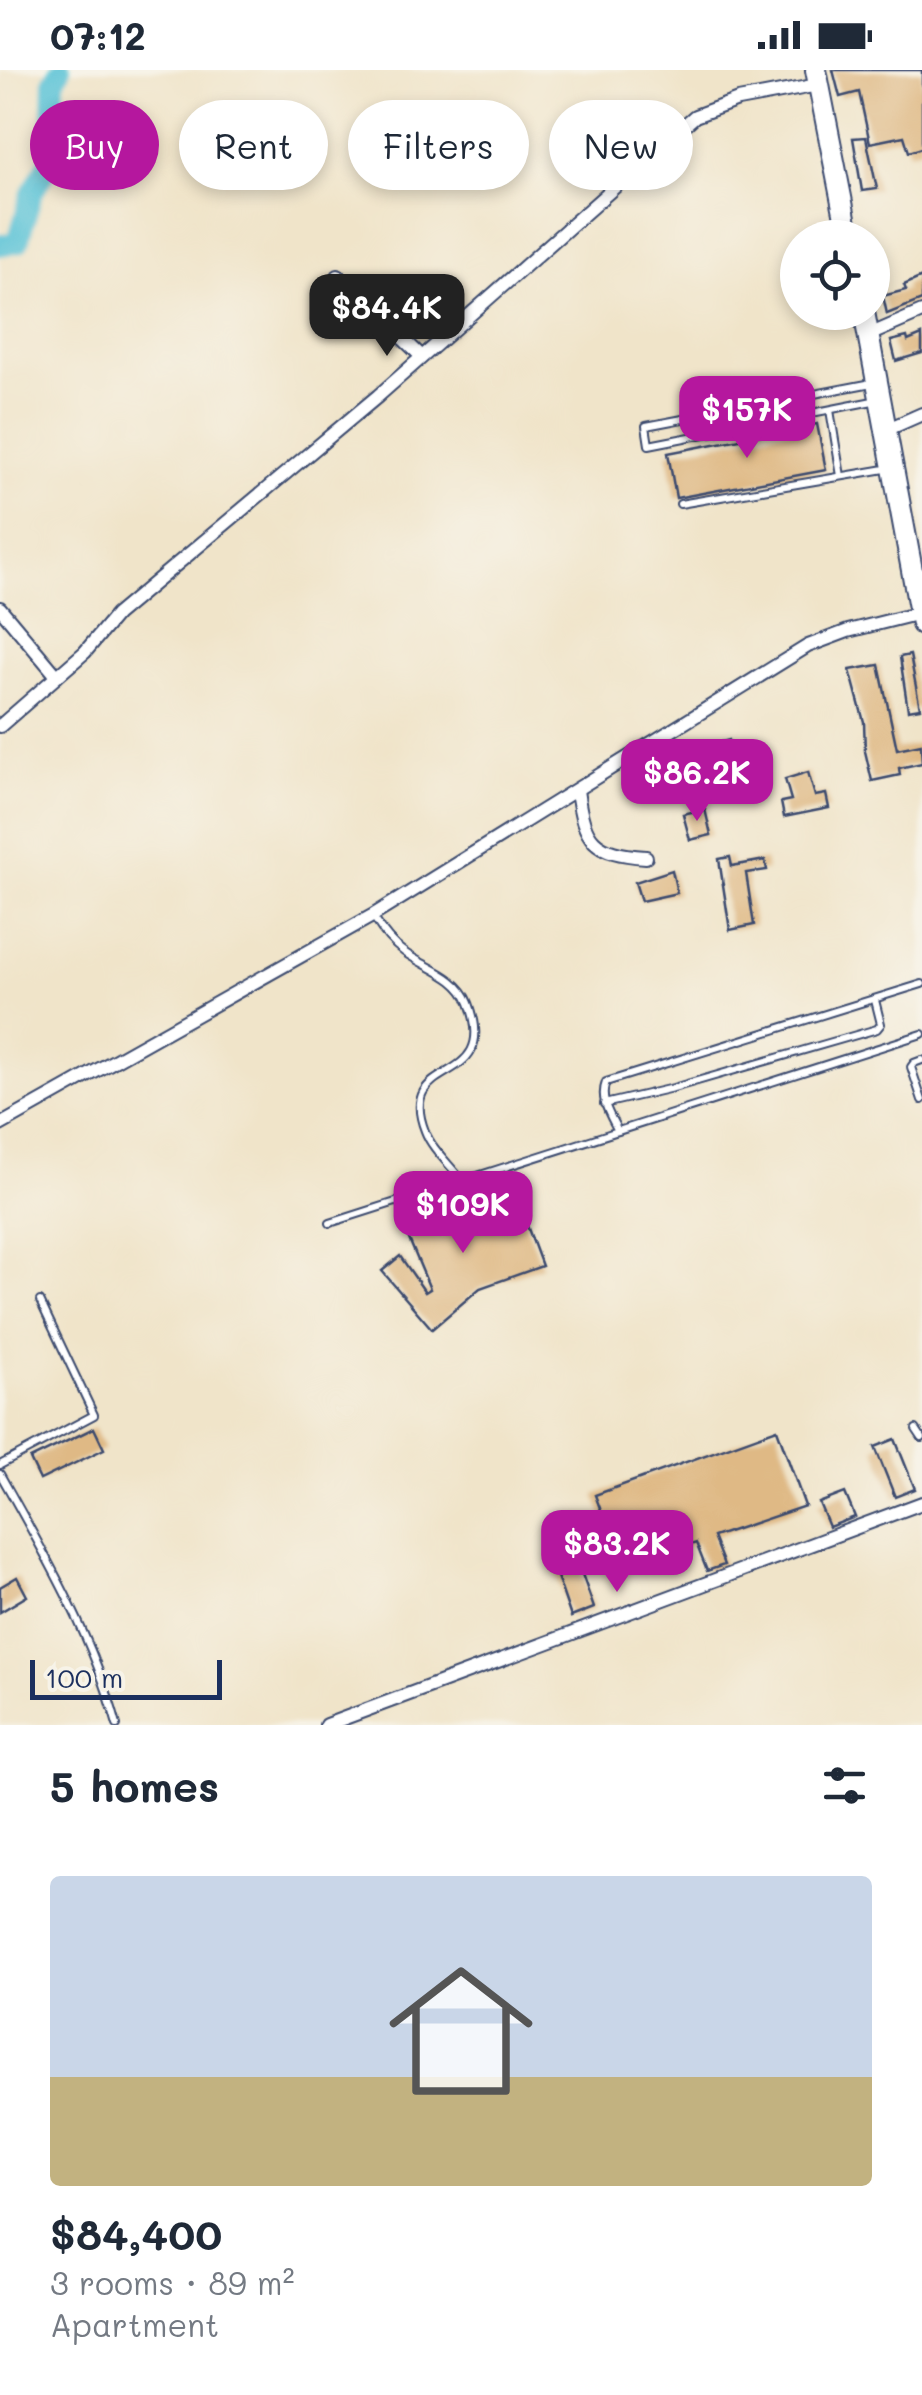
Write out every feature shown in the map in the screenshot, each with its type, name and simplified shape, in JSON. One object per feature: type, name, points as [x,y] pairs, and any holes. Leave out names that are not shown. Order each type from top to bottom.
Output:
[{"type":"main road","points":[[817,78],[845,220]]},
{"type":"main road","points":[[867,330],[921,618]]},
{"type":"street","points":[[0,726],[85,652],[116,615],[378,396],[696,116],[817,78]]},
{"type":"street","points":[[338,276],[421,356]]},
{"type":"street","points":[[868,335],[922,312]]},
{"type":"street","points":[[888,428],[922,414]]},
{"type":"street","points":[[0,608],[57,676]]},
{"type":"street","points":[[0,1125],[372,916],[808,646],[848,631],[921,618]]},
{"type":"street","points":[[577,790],[589,839],[612,852],[646,858]]},
{"type":"street","points":[[326,1725],[922,1503]]},
{"type":"lane","points":[[880,391],[826,411],[649,445],[646,426],[818,393],[880,391]]},
{"type":"lane","points":[[818,393],[841,476]]},
{"type":"lane","points":[[732,410],[736,428]]},
{"type":"lane","points":[[680,504],[894,467]]},
{"type":"lane","points":[[372,916],[400,950],[457,983],[470,1004],[475,1046],[463,1064],[433,1078],[422,1097],[425,1131],[462,1181]]},
{"type":"lane","points":[[618,1131],[604,1104],[602,1092],[606,1082],[922,984]]},
{"type":"lane","points":[[604,1104],[674,1088],[877,1028],[881,1024],[875,1000]]},
{"type":"lane","points":[[330,1223],[922,1034]]},
{"type":"lane","points":[[922,1060],[914,1062],[912,1068],[922,1100]]},
{"type":"lane","points":[[0,1465],[94,1415],[40,1302]]},
{"type":"lane","points":[[916,1429],[922,1438]]},
{"type":"lane","points":[[0,1474],[66,1591],[104,1677],[118,1725]]},
{"type":"building","points":[[833,70],[922,70],[922,148],[909,152],[904,136],[870,143],[859,92],[840,97]]},
{"type":"building","points":[[866,137],[877,189],[862,191],[853,138]]},
{"type":"building","points":[[922,277],[922,300],[890,313],[890,294],[906,290],[904,285]]},
{"type":"building","points":[[922,335],[922,353],[896,361],[891,341],[907,337],[908,341]]},
{"type":"building","points":[[817,424],[826,470],[676,498],[668,453]]},
{"type":"building","points":[[910,655],[920,708],[908,710],[900,657]]},
{"type":"building","points":[[879,665],[897,749],[921,744],[922,763],[899,768],[900,775],[872,781],[864,722],[850,670]]},
{"type":"building","points":[[729,740],[743,794],[727,797],[722,767],[714,770],[707,746]]},
{"type":"building","points":[[808,772],[815,796],[826,794],[829,808],[784,817],[781,802],[791,800],[785,779]]},
{"type":"building","points":[[705,809],[711,835],[690,840],[683,814]]},
{"type":"building","points":[[730,857],[732,866],[765,860],[767,870],[746,873],[754,925],[730,930],[719,859]]},
{"type":"building","points":[[672,870],[677,893],[641,901],[635,882]]},
{"type":"building","points":[[516,1196],[542,1266],[480,1288],[432,1329],[382,1271],[400,1256],[425,1292],[430,1289],[406,1232],[414,1229],[406,1206],[428,1199],[440,1237],[458,1217]]},
{"type":"building","points":[[94,1428],[104,1449],[40,1480],[30,1459]]},
{"type":"building","points":[[777,1429],[805,1506],[713,1537],[724,1565],[707,1571],[696,1543],[623,1569],[595,1495]]},
{"type":"building","points":[[895,1439],[915,1489],[895,1497],[875,1447]]},
{"type":"building","points":[[845,1493],[855,1517],[829,1527],[819,1503]]},
{"type":"building","points":[[561,1547],[565,1560],[576,1557],[594,1608],[571,1617],[553,1565],[556,1564],[552,1550]]},
{"type":"building","points":[[17,1577],[27,1596],[0,1612],[0,1587]]},
{"type":"waterway","points":[[0,245],[18,242],[32,193],[52,158],[54,81],[60,70]]}]
